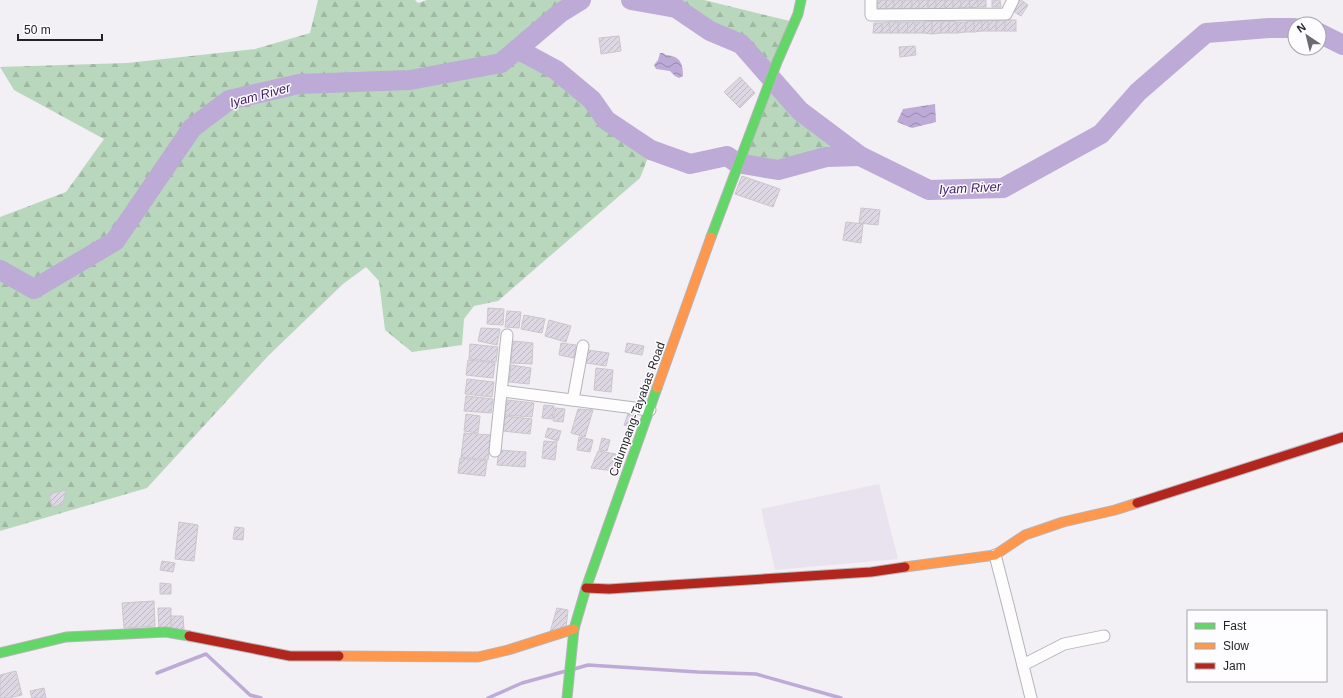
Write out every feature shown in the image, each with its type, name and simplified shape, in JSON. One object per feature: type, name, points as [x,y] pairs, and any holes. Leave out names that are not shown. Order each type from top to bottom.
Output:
[{"type":"street","name":"Calumpang-Tayabas Road","points":[[567,698],[574,629],[586,588],[736,167],[777,62],[798,14],[801,0]]},
{"type":"street","points":[[871,0],[871,15],[1006,14],[1013,0]]},
{"type":"street","points":[[495,451],[508,335]]},
{"type":"street","points":[[573,400],[583,346]]},
{"type":"street","points":[[502,391],[650,410]]},
{"type":"street","points":[[586,588],[609,589],[871,572],[995,555],[1025,535],[1063,522],[1115,510],[1201,481],[1343,437]]},
{"type":"street","points":[[995,555],[1031,698]]},
{"type":"street","points":[[0,653],[66,637],[166,632],[290,656],[478,657],[508,650],[574,629]]},
{"type":"street","points":[[1023,665],[1064,644],[1104,636]]},
{"type":"shaded area","points":[[879,484],[898,559],[775,570],[761,509]]},
{"type":"green space","points":[[318,0],[415,0],[418,3],[427,0],[581,0],[560,13],[518,49],[556,70],[592,100],[606,120],[651,150],[640,178],[498,301],[474,306],[464,319],[462,345],[412,352],[385,330],[379,281],[366,267],[343,284],[268,356],[147,488],[0,531],[0,217],[66,192],[104,139],[14,90],[0,67],[127,63],[255,49],[310,33]]},
{"type":"green space","points":[[631,0],[704,0],[794,22],[771,78],[800,111],[860,156],[826,157],[778,170],[737,163],[770,78],[741,44],[710,31],[676,8]]},
{"type":"water","points":[[660,53],[675,57],[680,61],[683,76],[679,78],[670,71],[656,69],[654,65],[658,60]]},
{"type":"water","points":[[935,104],[936,122],[912,128],[897,122],[903,109]]},
{"type":"building","points":[[878,0],[886,0],[886,9],[877,8]]},
{"type":"building","points":[[886,0],[894,0],[894,9],[886,9]]},
{"type":"building","points":[[894,0],[902,0],[902,9],[894,9]]},
{"type":"building","points":[[902,0],[912,0],[912,9],[902,9]]},
{"type":"building","points":[[912,0],[919,0],[919,9],[912,9]]},
{"type":"building","points":[[919,0],[928,0],[928,9],[919,9]]},
{"type":"building","points":[[928,0],[936,0],[936,9],[928,9]]},
{"type":"building","points":[[936,0],[945,0],[945,9],[936,9]]},
{"type":"building","points":[[945,0],[953,0],[953,9],[945,9]]},
{"type":"building","points":[[953,0],[961,0],[961,8],[953,9]]},
{"type":"building","points":[[961,0],[969,0],[970,8],[961,8]]},
{"type":"building","points":[[969,0],[978,0],[978,7],[970,8]]},
{"type":"building","points":[[978,0],[986,0],[986,7],[978,7]]},
{"type":"building","points":[[992,0],[1000,0],[1001,7],[992,7]]},
{"type":"building","points":[[1018,0],[1021,0],[1028,5],[1021,16],[1011,10]]},
{"type":"building","points":[[996,20],[996,31],[988,31],[988,21]]},
{"type":"building","points":[[996,20],[1005,20],[1005,31],[996,31]]},
{"type":"building","points":[[1005,20],[1016,20],[1016,31],[1005,31]]},
{"type":"building","points":[[932,21],[941,21],[941,33],[932,34]]},
{"type":"building","points":[[932,21],[932,34],[924,33],[924,22]]},
{"type":"building","points":[[941,21],[949,21],[949,33],[941,33]]},
{"type":"building","points":[[949,21],[957,22],[957,33],[949,33]]},
{"type":"building","points":[[974,21],[982,21],[982,31],[974,32]]},
{"type":"building","points":[[974,21],[974,32],[966,32],[965,22]]},
{"type":"building","points":[[982,21],[988,21],[988,31],[982,31]]},
{"type":"building","points":[[889,22],[898,22],[898,33],[890,33]]},
{"type":"building","points":[[889,22],[890,33],[882,33],[882,23]]},
{"type":"building","points":[[898,22],[908,22],[907,33],[898,33]]},
{"type":"building","points":[[908,22],[915,22],[915,33],[907,33]]},
{"type":"building","points":[[915,22],[924,22],[924,33],[915,33]]},
{"type":"building","points":[[957,22],[965,22],[966,32],[957,33]]},
{"type":"building","points":[[874,23],[882,23],[882,33],[873,33]]},
{"type":"building","points":[[619,36],[621,51],[601,54],[599,38]]},
{"type":"building","points":[[915,46],[916,55],[900,57],[899,47]]},
{"type":"building","points":[[740,77],[755,93],[740,108],[724,92]]},
{"type":"building","points":[[742,176],[780,189],[773,207],[735,194]]},
{"type":"building","points":[[861,208],[880,210],[878,225],[859,223]]},
{"type":"building","points":[[846,222],[863,224],[861,243],[843,240]]},
{"type":"building","points":[[488,308],[504,309],[503,325],[487,324]]},
{"type":"building","points":[[507,311],[521,312],[519,328],[505,327]]},
{"type":"building","points":[[524,315],[545,319],[542,333],[521,329]]},
{"type":"building","points":[[549,320],[571,326],[566,342],[545,336]]},
{"type":"building","points":[[481,328],[500,329],[497,345],[478,341]]},
{"type":"building","points":[[513,341],[533,343],[532,364],[511,363]]},
{"type":"building","points":[[561,343],[576,345],[574,358],[559,355]]},
{"type":"building","points":[[627,343],[644,346],[642,355],[625,352]]},
{"type":"building","points":[[470,344],[498,347],[496,362],[469,359]]},
{"type":"building","points":[[588,350],[609,353],[606,366],[586,363]]},
{"type":"building","points":[[468,360],[495,363],[493,378],[466,375]]},
{"type":"building","points":[[511,365],[531,368],[529,384],[509,382]]},
{"type":"building","points":[[596,368],[613,370],[611,392],[594,390]]},
{"type":"building","points":[[467,379],[494,382],[492,397],[465,394]]},
{"type":"building","points":[[466,396],[493,399],[491,413],[464,411]]},
{"type":"building","points":[[507,400],[534,403],[532,417],[505,415]]},
{"type":"building","points":[[544,405],[554,406],[552,419],[542,418]]},
{"type":"building","points":[[555,408],[565,409],[563,422],[553,421]]},
{"type":"building","points":[[578,409],[593,410],[585,437],[571,433]]},
{"type":"building","points":[[466,414],[480,416],[478,433],[464,431]]},
{"type":"building","points":[[628,414],[637,416],[633,428],[624,425]]},
{"type":"building","points":[[505,416],[532,419],[530,434],[503,431]]},
{"type":"building","points":[[548,428],[561,431],[558,441],[545,437]]},
{"type":"building","points":[[464,433],[491,435],[488,460],[461,457]]},
{"type":"building","points":[[579,437],[593,440],[590,452],[577,450]]},
{"type":"building","points":[[602,438],[610,440],[607,451],[599,450]]},
{"type":"building","points":[[544,441],[557,442],[555,460],[542,458]]},
{"type":"building","points":[[499,450],[526,452],[525,467],[497,465]]},
{"type":"building","points":[[598,451],[616,454],[614,471],[591,468]]},
{"type":"building","points":[[460,458],[487,461],[485,476],[458,473]]},
{"type":"building","points":[[66,490],[63,504],[52,507],[49,494]]},
{"type":"building","points":[[179,522],[198,525],[194,561],[175,559]]},
{"type":"building","points":[[235,527],[244,528],[243,540],[233,539]]},
{"type":"building","points":[[162,561],[175,563],[173,572],[160,570]]},
{"type":"building","points":[[160,583],[171,584],[171,594],[160,594]]},
{"type":"building","points":[[154,601],[155,626],[124,628],[122,603]]},
{"type":"building","points":[[158,608],[171,608],[171,630],[159,630]]},
{"type":"building","points":[[557,608],[568,610],[566,628],[550,632]]},
{"type":"building","points":[[171,616],[183,616],[184,630],[171,630]]},
{"type":"building","points":[[16,671],[22,695],[0,698],[0,675]]},
{"type":"building","points":[[44,688],[46,698],[32,698],[30,691]]},
{"type":"waterway","name":"Iyam River","points":[[0,270],[34,289],[115,241],[192,128],[229,100],[299,84],[410,80],[501,63],[560,13],[581,0]]},
{"type":"waterway","name":"Iyam River","points":[[631,0],[676,8],[710,31],[741,44],[800,111],[860,156],[929,190],[1003,188],[1101,134],[1138,92],[1206,33],[1287,28]]},
{"type":"waterway","name":"Iyam River","points":[[1327,37],[1343,45]]},
{"type":"waterway","points":[[517,49],[556,70],[592,100],[606,120],[651,150],[690,164],[727,156],[737,163],[778,170],[826,157],[860,156]]},
{"type":"waterway","points":[[157,673],[206,654],[250,695],[261,698]]},
{"type":"waterway","points":[[574,669],[588,665],[756,674],[841,698]]},
{"type":"waterway","points":[[488,698],[522,683],[566,671]]},
{"type":"traffic: fast","points":[[711,237],[777,62],[798,14],[801,0]]},
{"type":"traffic: fast","points":[[567,698],[574,629],[586,588],[657,388]]},
{"type":"traffic: fast","points":[[0,653],[66,637],[166,632],[189,636]]},
{"type":"traffic: slow","points":[[657,388],[711,237]]},
{"type":"traffic: slow","points":[[905,567],[995,555],[1025,535],[1063,522],[1115,510],[1137,503]]},
{"type":"traffic: slow","points":[[339,656],[478,657],[508,650],[574,629]]},
{"type":"traffic: jam","points":[[1137,503],[1343,437]]},
{"type":"traffic: jam","points":[[586,588],[609,589],[871,572],[905,567]]},
{"type":"traffic: jam","points":[[189,636],[290,656],[339,656]]}]
